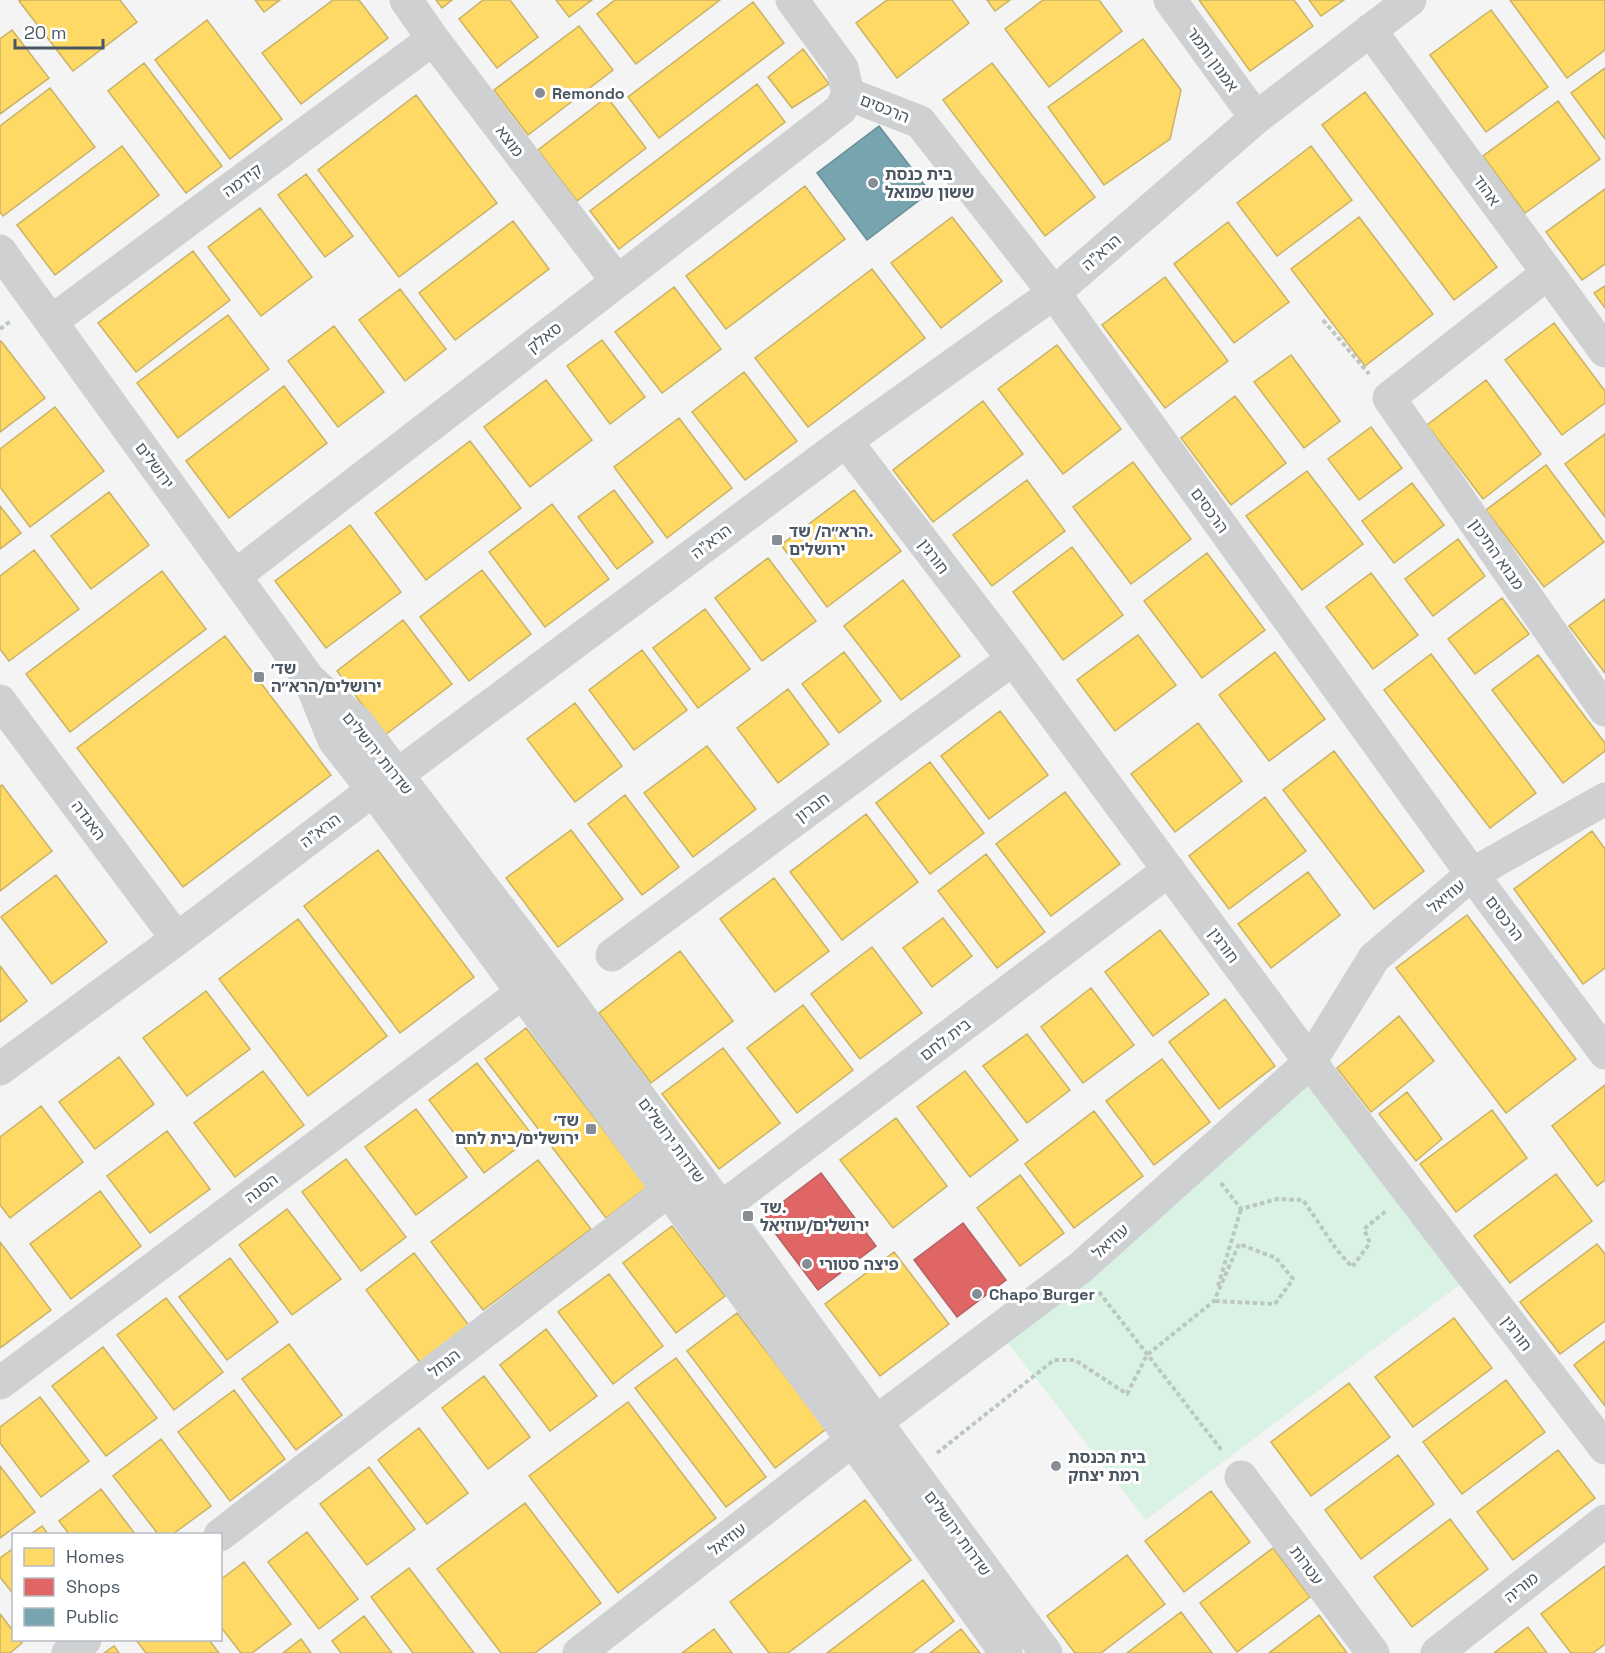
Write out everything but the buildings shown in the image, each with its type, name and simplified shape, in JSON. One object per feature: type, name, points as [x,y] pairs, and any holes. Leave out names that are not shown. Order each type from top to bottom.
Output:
[{"type":"street","name":"מוצא","points":[[406,0],[616,281]]},
{"type":"street","name":"הרכסים","points":[[792,0],[842,68],[848,94],[920,122],[1054,293],[1472,874],[1605,1053]]},
{"type":"street","name":"אמנון ותמר","points":[[1170,0],[1256,118]]},
{"type":"street","name":"הרא\"ה","points":[[0,1069],[846,441],[1054,293],[1256,118],[1410,0]]},
{"type":"street","name":"אהוד","points":[[1370,30],[1605,351]]},
{"type":"street","name":"קידמה","points":[[52,321],[433,39]]},
{"type":"street","name":"סאלק","points":[[235,576],[841,109],[848,94]]},
{"type":"street","name":"ירושלים","points":[[0,251],[309,679]]},
{"type":"street","points":[[1389,398],[1548,273]]},
{"type":"street","name":"מבוא התיכון","points":[[1389,398],[1605,710]]},
{"type":"street","name":"חורגין","points":[[846,441],[1013,659],[1310,1062],[1605,1448]]},
{"type":"street","name":"חברון","points":[[612,954],[1013,659]]},
{"type":"street","name":"שדרות ירושלים","points":[[309,679],[334,740],[385,783],[556,983],[721,1208],[1006,1653]]},
{"type":"street","name":"האגדה","points":[[0,701],[11,737],[177,939]]},
{"type":"street","name":"שדרות ירושלים","points":[[385,783],[522,993],[668,1191],[865,1432],[913,1472],[1046,1653]]},
{"type":"street","name":"עוזיאל","points":[[579,1653],[1080,1268],[1310,1062],[1374,958],[1472,874],[1605,799]]},
{"type":"street","name":"בית לחם","points":[[721,1208],[1169,870]]},
{"type":"street","name":"הסנה","points":[[0,1383],[522,993]]},
{"type":"street","name":"הנחל","points":[[222,1533],[668,1191]]},
{"type":"street","name":"עטרות","points":[[1241,1476],[1373,1653]]},
{"type":"street","name":"מוריה","points":[[1437,1653],[1605,1521]]},
{"type":"street","points":[[68,1653],[84,1641]]},
{"type":"path","points":[[0,329],[13,319]]},
{"type":"path","points":[[1323,320],[1389,398]]},
{"type":"path","points":[[1203,1158],[1241,1209]]},
{"type":"path","points":[[1241,1209],[1277,1199],[1303,1200],[1337,1250],[1352,1267],[1370,1243],[1364,1228],[1410,1191]]},
{"type":"path","points":[[1214,1301],[1241,1209]]},
{"type":"path","points":[[913,1472],[1054,1360],[1075,1360],[1127,1394],[1148,1355],[1214,1301],[1239,1244],[1276,1258],[1293,1278],[1275,1304],[1214,1301]]},
{"type":"path","points":[[1080,1268],[1241,1476]]},
{"type":"green space","points":[[1311,1078],[1465,1281],[1146,1520],[998,1330]]},
{"type":"place","name":"Remondo","points":[[540,93]]},
{"type":"place","name":"בית כנסת ששון שמואל","points":[[873,183]]},
{"type":"place","name":"הרא״ה/ שד. ירושלים","points":[[777,540]]},
{"type":"place","name":"שד׳ ירושלים/הרא״ה","points":[[259,677]]},
{"type":"place","name":"שד׳ ירושלים/בית לחם","points":[[591,1129]]},
{"type":"place","name":"שד. ירושלים/עוזיאל","points":[[748,1216]]},
{"type":"place","name":"פיצה סטורי","points":[[807,1264]]},
{"type":"place","name":"Chapo Burger","points":[[977,1294]]},
{"type":"place","name":"בית הכנסת רמת יצחק","points":[[1056,1466]]}]
